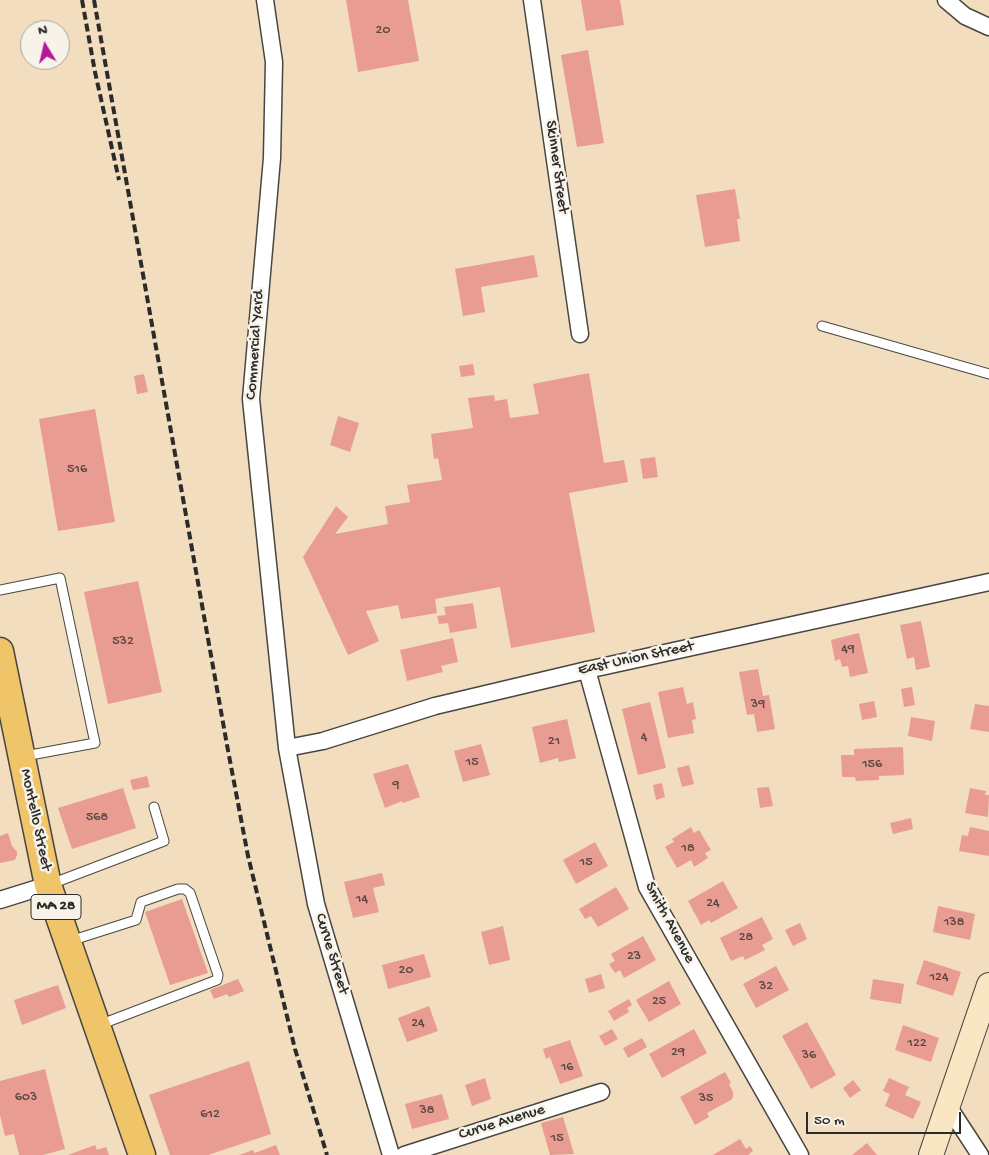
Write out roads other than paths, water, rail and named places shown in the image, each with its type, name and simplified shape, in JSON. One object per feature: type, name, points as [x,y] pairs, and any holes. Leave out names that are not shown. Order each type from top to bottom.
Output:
[{"type":"main road","name":"Montello Street","points":[[0,651],[48,885],[142,1155]]},
{"type":"main road","points":[[931,1155],[989,985]]},
{"type":"street","name":"Commercial Yard","points":[[265,0],[274,62],[272,158],[250,399],[287,748]]},
{"type":"street","name":"Skinner Street","points":[[532,0],[580,334]]},
{"type":"street","points":[[946,0],[965,16],[989,27]]},
{"type":"street","name":"East Union Street","points":[[287,748],[323,741],[436,706],[587,670],[989,582]]},
{"type":"street","name":"Smith Avenue","points":[[587,670],[647,887],[800,1155]]},
{"type":"street","name":"Curve Street","points":[[287,748],[316,904],[391,1155]]},
{"type":"street","points":[[0,900],[48,885]]},
{"type":"street","name":"Curve Avenue","points":[[404,1155],[601,1092]]},
{"type":"street","points":[[948,1106],[980,1155]]},
{"type":"lane","points":[[822,326],[989,374]]},
{"type":"lane","points":[[0,590],[60,578],[95,743],[22,757]]},
{"type":"lane","points":[[48,885],[164,840],[154,807]]},
{"type":"lane","points":[[68,942],[136,920],[141,902],[178,889],[190,893],[218,975],[217,980],[97,1026]]},
{"type":"railway","points":[[82,0],[95,72],[119,180]]},
{"type":"railway","points":[[94,0],[248,856],[295,1049],[327,1155]]}]
